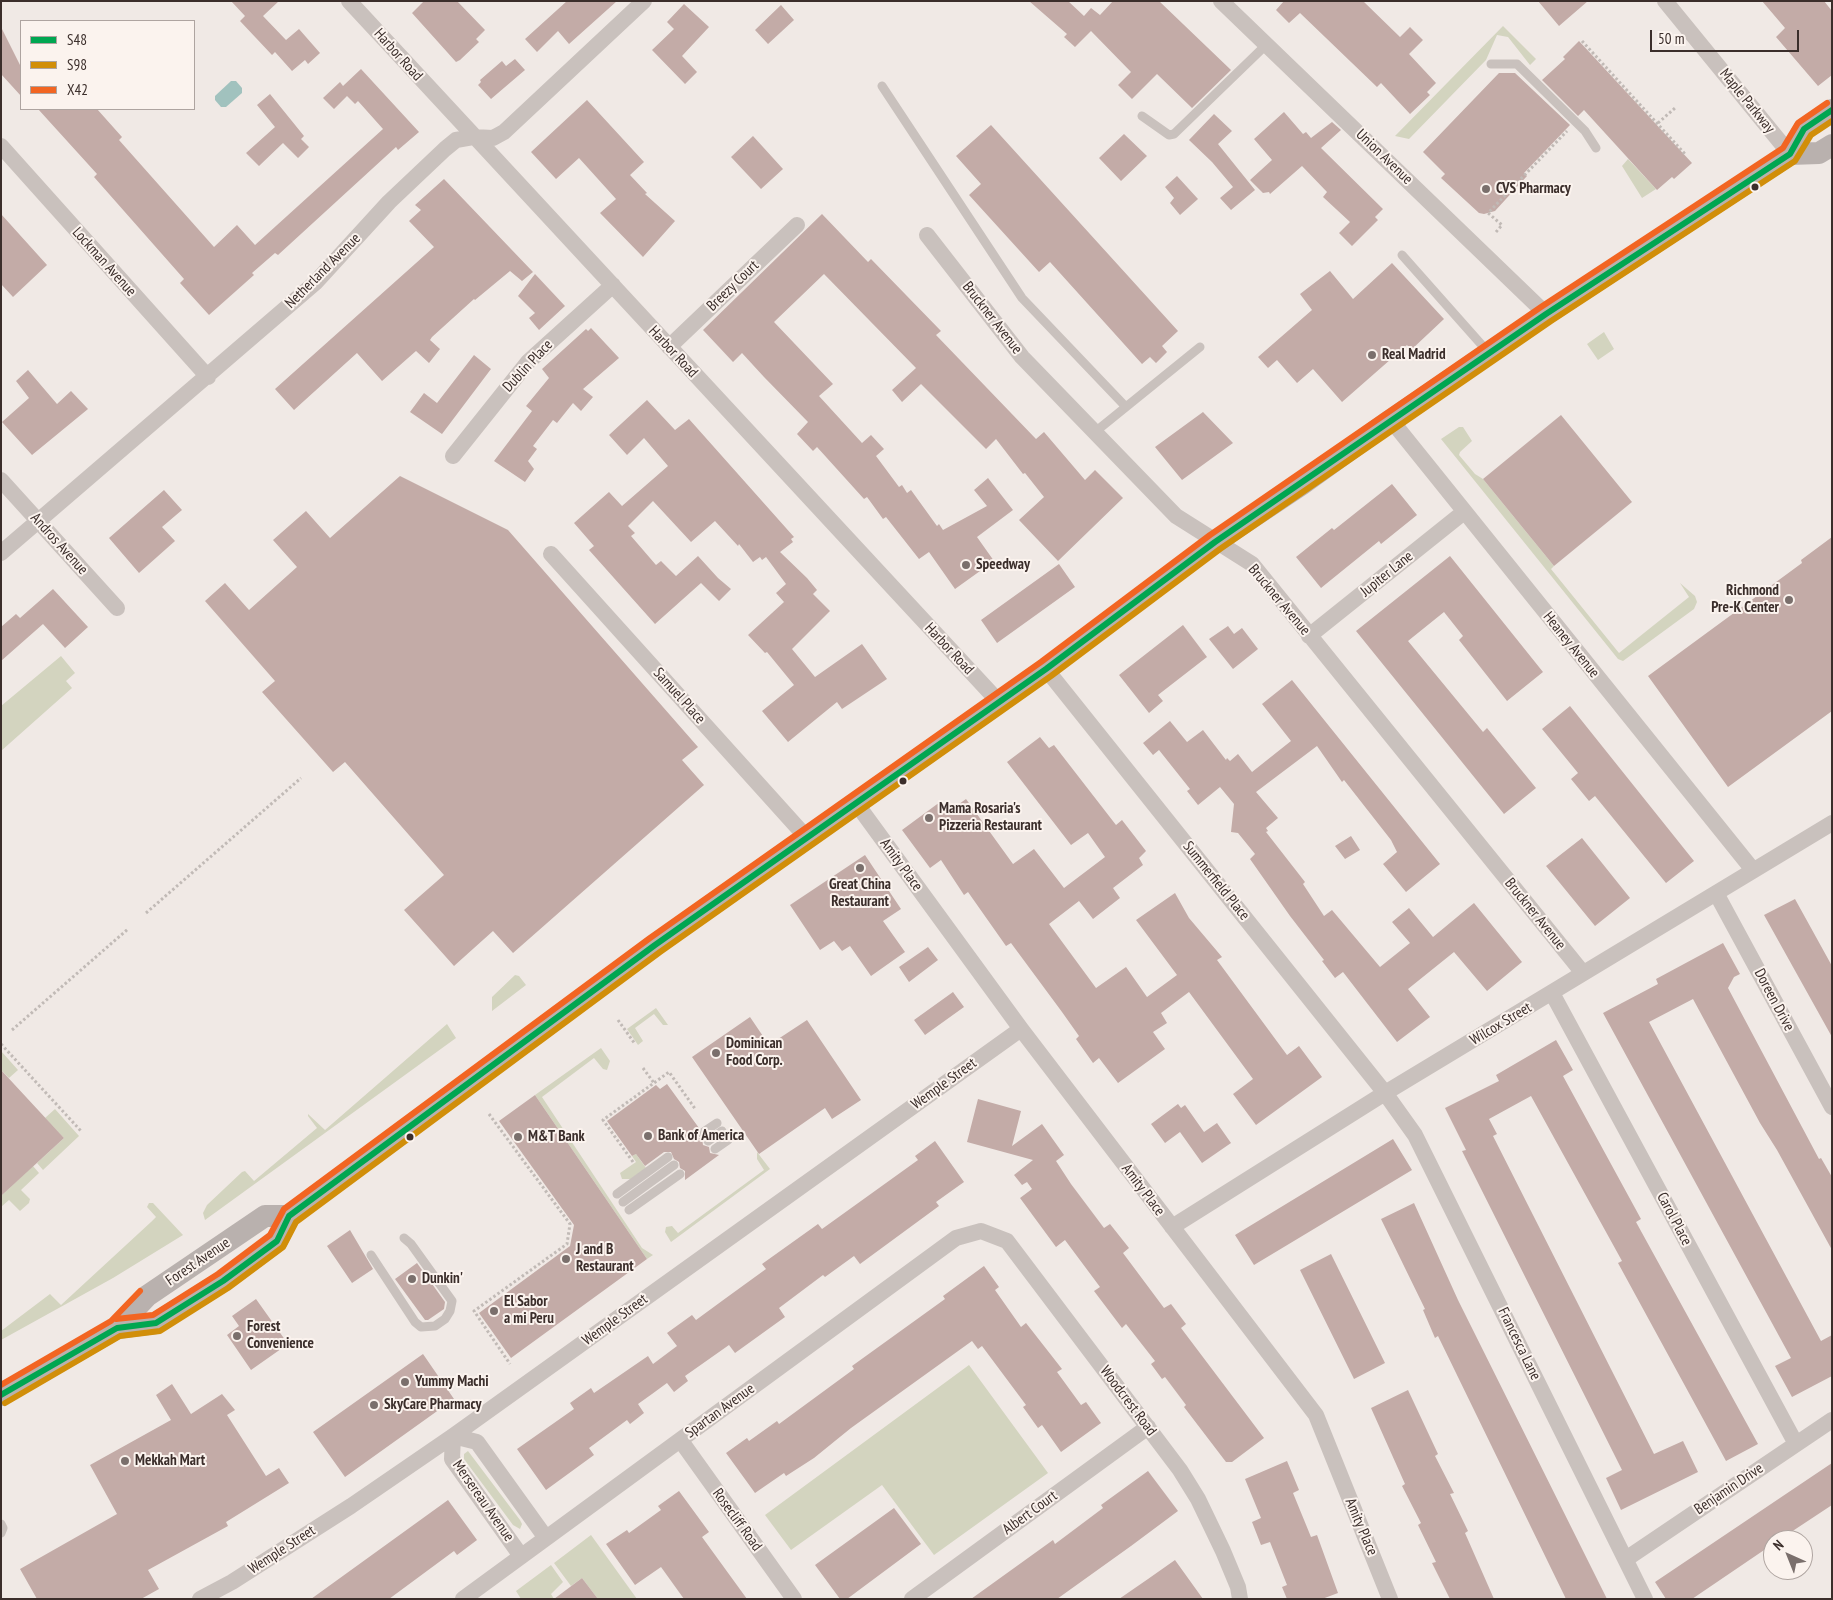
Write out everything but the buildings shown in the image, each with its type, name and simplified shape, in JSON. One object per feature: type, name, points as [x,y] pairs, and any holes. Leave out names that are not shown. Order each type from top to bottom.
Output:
[{"type":"main road","name":"Forest Avenue","points":[[1,1395],[117,1328],[147,1296],[265,1216],[289,1216],[655,945],[998,701],[1046,669],[1215,542],[1302,484],[1391,420],[1546,314],[1790,154],[1804,129],[1832,110]]},
{"type":"main road","points":[[1790,154],[1819,153],[1832,145]]},
{"type":"street","name":"Harbor Road","points":[[349,1],[473,137],[613,285],[998,701]]},
{"type":"street","name":"Netherland Avenue","points":[[1,553],[208,377],[315,283],[389,202],[445,149],[456,140],[473,137],[493,138],[504,132],[644,1]]},
{"type":"street","name":"Union Avenue","points":[[1221,1],[1546,314]]},
{"type":"street","name":"Maple Parkway","points":[[1665,1],[1790,154]]},
{"type":"street","name":"Lockman Avenue","points":[[1,146],[208,377]]},
{"type":"street","name":"Breezy Court","points":[[669,347],[797,225]]},
{"type":"street","name":"Bruckner Avenue","points":[[927,234],[1022,357],[1176,516],[1252,564],[1583,973]]},
{"type":"street","name":"Dublin Place","points":[[453,456],[528,362],[613,285]]},
{"type":"street","name":"Heaney Avenue","points":[[1391,420],[1753,870]]},
{"type":"street","name":"Andros Avenue","points":[[1,480],[117,608]]},
{"type":"street","name":"Jupiter Lane","points":[[1309,636],[1464,512]]},
{"type":"street","name":"Samuel Place","points":[[551,554],[807,838]]},
{"type":"street","name":"Summerfield Place","points":[[1046,669],[1386,1093]]},
{"type":"street","name":"Amity Place","points":[[856,802],[1021,1028],[1316,1415],[1390,1599]]},
{"type":"street","name":"Wilcox Street","points":[[1172,1227],[1386,1093],[1832,823]]},
{"type":"street","name":"Doreen Drive","points":[[1716,893],[1832,1107]]},
{"type":"street","name":"Carol Place","points":[[1552,993],[1796,1444]]},
{"type":"street","name":"Wemple Street","points":[[200,1599],[248,1572],[453,1436],[1021,1028]]},
{"type":"street","name":"Francesca Lane","points":[[1386,1093],[1415,1135],[1645,1599]]},
{"type":"street","name":"Woodcrest Road","points":[[981,1231],[1007,1241],[1180,1470],[1198,1499],[1238,1587],[1240,1599]]},
{"type":"street","name":"Spartan Avenue","points":[[463,1599],[956,1238],[981,1231]]},
{"type":"street","name":"Benjamin Drive","points":[[1626,1559],[1832,1420]]},
{"type":"street","name":"Albert Court","points":[[912,1599],[1148,1427]]},
{"type":"street","name":"Mersereau Avenue","points":[[521,1556],[452,1459],[453,1436],[477,1442],[546,1538]]},
{"type":"street","name":"Rosecliff Road","points":[[681,1441],[794,1599]]},
{"type":"lane","points":[[1142,116],[1168,136],[1174,134],[1266,45]]},
{"type":"lane","points":[[1491,64],[1517,64],[1585,131],[1596,148]]},
{"type":"lane","points":[[882,86],[1022,298],[1126,407]]},
{"type":"lane","points":[[1402,255],[1489,353]]},
{"type":"lane","points":[[1095,432],[1200,347]]},
{"type":"lane","points":[[702,1132],[717,1123]]},
{"type":"lane","points":[[708,1141],[722,1131]]},
{"type":"lane","points":[[714,1149],[728,1140]]},
{"type":"lane","points":[[668,1157],[620,1198],[674,1165]]},
{"type":"lane","points":[[629,1210],[680,1174]]},
{"type":"lane","points":[[371,1255],[416,1322],[421,1327],[435,1326],[445,1319],[450,1311],[452,1301],[411,1244],[404,1238]]},
{"type":"lane","points":[[1,1524],[3,1528],[1,1533]]},
{"type":"path","points":[[1582,41],[1685,154]]},
{"type":"path","points":[[1658,123],[1675,108]]},
{"type":"path","points":[[1496,232],[1502,225],[1488,213],[1571,127]]},
{"type":"path","points":[[146,913],[301,778]]},
{"type":"path","points":[[12,1030],[128,928]]},
{"type":"path","points":[[618,1020],[635,1044]]},
{"type":"path","points":[[1,1044],[81,1131]]},
{"type":"path","points":[[643,1068],[654,1083]]},
{"type":"path","points":[[633,1162],[603,1120],[669,1072],[696,1110]]},
{"type":"path","points":[[490,1114],[570,1224],[567,1244],[474,1311],[510,1364]]},
{"type":"green space","points":[[1503,26],[1536,59],[1530,65],[1508,37],[1497,35],[1486,60],[1409,139],[1395,136]]},
{"type":"green space","points":[[1628,159],[1656,189],[1642,198],[1622,166]]},
{"type":"green space","points":[[1604,332],[1614,349],[1598,360],[1587,344]]},
{"type":"green space","points":[[1459,427],[1463,427],[1472,441],[1459,455],[1475,474],[1483,479],[1554,566],[1551,569],[1619,653],[1689,597],[1680,583],[1695,596],[1697,602],[1694,609],[1623,661],[1618,659],[1441,439]]},
{"type":"green space","points":[[61,656],[75,673],[66,681],[72,688],[1,751],[1,706]]},
{"type":"green space","points":[[515,975],[519,976],[526,985],[492,1011],[492,997]]},
{"type":"green space","points":[[656,1008],[668,1025],[663,1025],[654,1014],[635,1028],[643,1041],[638,1045],[627,1029]]},
{"type":"green space","points":[[447,1024],[456,1038],[205,1220],[203,1213],[207,1205],[242,1172],[245,1171],[254,1181],[317,1128],[308,1114],[325,1130]]},
{"type":"green space","points":[[601,1048],[610,1061],[607,1070],[603,1069],[594,1058],[542,1097],[642,1248],[653,1255],[647,1259],[535,1095]]},
{"type":"green space","points":[[1,1051],[18,1070],[9,1078],[1,1070]]},
{"type":"green space","points":[[55,1109],[79,1136],[43,1170],[37,1163],[64,1138],[45,1118]]},
{"type":"green space","points":[[757,1152],[770,1169],[671,1242],[665,1232],[666,1227],[672,1226],[678,1233],[764,1170],[757,1159]]},
{"type":"green space","points":[[636,1154],[646,1168],[631,1179],[622,1179],[620,1173],[636,1162],[632,1156]]},
{"type":"green space","points":[[33,1166],[39,1173],[21,1190],[30,1199],[29,1203],[20,1211],[9,1200],[1,1207],[1,1196]]},
{"type":"green space","points":[[149,1203],[153,1203],[183,1235],[113,1278],[1,1340],[1,1331],[50,1294],[61,1305],[151,1222],[156,1217],[147,1207]]},
{"type":"green space","points":[[969,1365],[1048,1473],[934,1555],[882,1485],[791,1550],[765,1515]]},
{"type":"green space","points":[[468,1451],[520,1520],[522,1524],[520,1529],[513,1525],[464,1459],[464,1454]]},
{"type":"green space","points":[[591,1535],[637,1599],[598,1599],[582,1578],[571,1586],[554,1563]]},
{"type":"green space","points":[[551,1565],[563,1582],[551,1594],[554,1599],[521,1599],[516,1591]]},
{"type":"water","points":[[231,81],[236,81],[242,88],[242,93],[226,107],[221,107],[215,100],[215,96]]},
{"type":"transit line","name":"X42","points":[[116,1319],[153,1315],[218,1274],[270,1235],[284,1209],[650,938],[1041,662],[1210,535],[1541,307],[1783,148],[1798,123],[1827,103]]},
{"type":"transit line","name":"S48","points":[[1,1395],[117,1328],[156,1323],[223,1281],[277,1241],[289,1216],[655,945],[1046,669],[1215,542],[1546,314],[1790,154],[1804,129],[1832,110]]},
{"type":"transit line","name":"S98","points":[[5,1403],[120,1336],[160,1331],[228,1288],[283,1247],[296,1222],[660,952],[1051,676],[1220,549],[1551,321],[1795,161],[1811,135],[1832,121]]},
{"type":"transit line","name":"X42","points":[[1,1385],[111,1321],[140,1291]]},
{"type":"place","name":"CVS Pharmacy","points":[[1486,189]]},
{"type":"place","name":"Real Madrid","points":[[1372,355]]},
{"type":"place","name":"Speedway","points":[[966,565]]},
{"type":"place","name":"Richmond Pre-K Center","points":[[1789,600]]},
{"type":"place","name":"Mama Rosaria's Pizzeria Restaurant","points":[[929,818]]},
{"type":"place","name":"Great China Restaurant","points":[[860,868]]},
{"type":"place","name":"Dominican Food Corp.","points":[[716,1053]]},
{"type":"place","name":"Bank of America","points":[[648,1136]]},
{"type":"place","name":"M&T Bank","points":[[518,1137]]},
{"type":"place","name":"J and B Restaurant","points":[[566,1259]]},
{"type":"place","name":"Dunkin'","points":[[412,1279]]},
{"type":"place","name":"El Sabor a mi Peru","points":[[494,1311]]},
{"type":"place","name":"Forest Convenience","points":[[237,1336]]},
{"type":"place","name":"Yummy Machi","points":[[405,1382]]},
{"type":"place","name":"SkyCare Pharmacy","points":[[374,1405]]},
{"type":"place","name":"Mekkah Mart","points":[[125,1461]]}]
